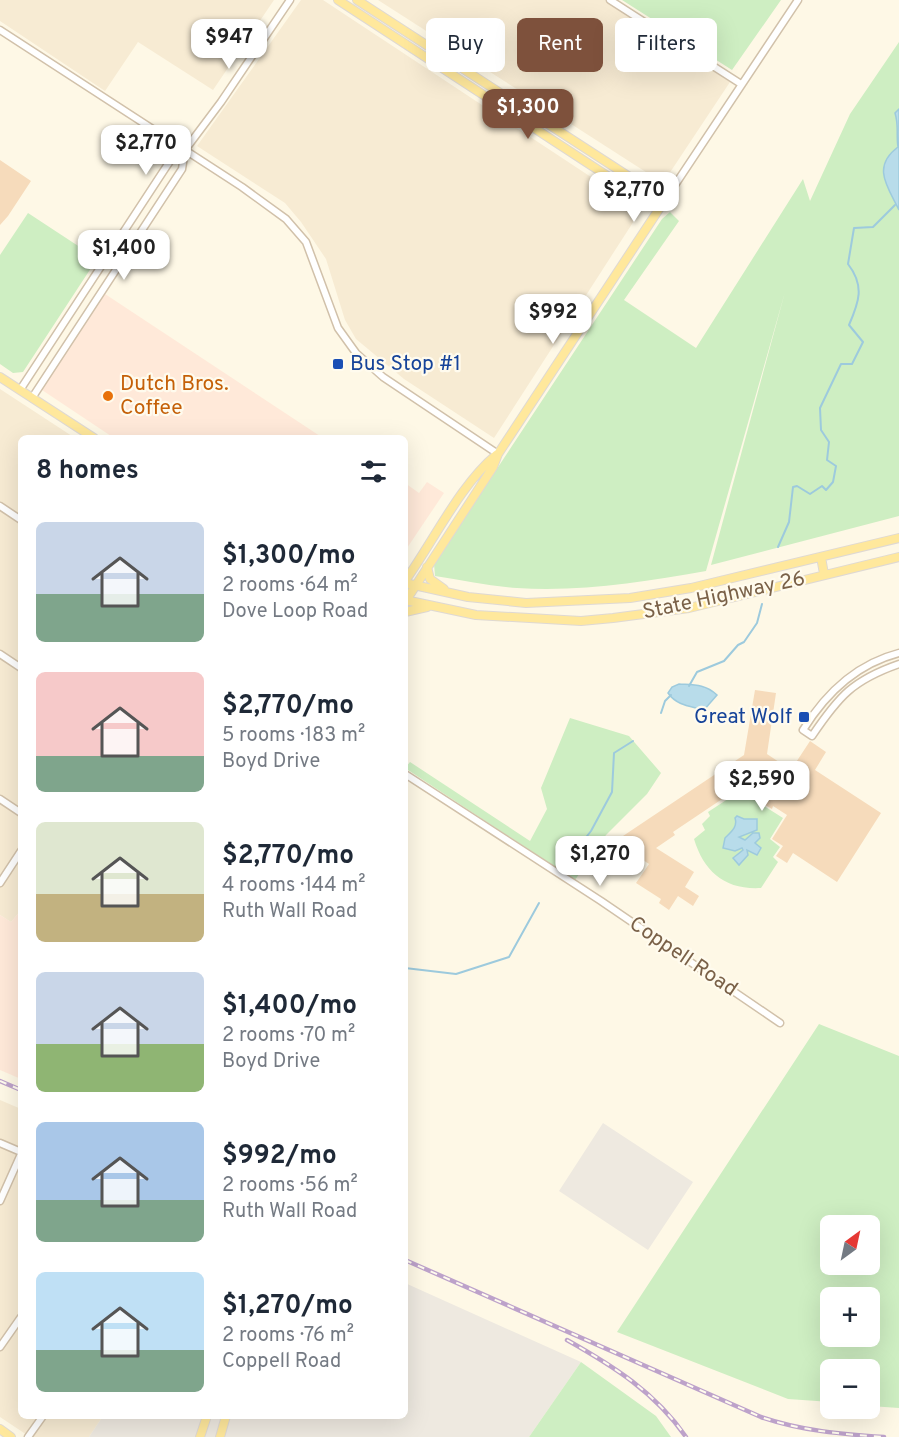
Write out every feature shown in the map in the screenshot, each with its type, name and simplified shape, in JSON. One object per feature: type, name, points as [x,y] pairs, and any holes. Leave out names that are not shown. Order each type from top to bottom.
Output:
[{"type":"main road","points":[[338,0],[658,209]]},
{"type":"main road","points":[[357,0],[665,200],[498,454],[493,467],[408,597]]},
{"type":"main road","points":[[415,50],[420,42]]},
{"type":"main road","points":[[549,139],[556,130]]},
{"type":"main road","points":[[0,377],[89,435]]},
{"type":"main road","points":[[408,577],[462,496],[488,462],[498,454]]},
{"type":"main road","name":"State Highway 26","points":[[408,583],[453,594],[526,603],[630,598],[691,588],[899,538]]},
{"type":"main road","name":"State Highway 26","points":[[408,602],[476,615],[546,620],[613,618],[689,608],[899,556]]},
{"type":"main road","points":[[821,557],[824,574]]},
{"type":"main road","points":[[427,567],[430,579],[453,594]]},
{"type":"main road","points":[[408,611],[428,607],[439,609]]},
{"type":"main road","points":[[200,1437],[206,1419]]},
{"type":"main road","points":[[220,1437],[225,1419]]},
{"type":"main road","points":[[0,1429],[11,1437]]},
{"type":"street","points":[[20,390],[170,161],[185,150],[227,94],[290,0]]},
{"type":"street","points":[[610,0],[741,84]]},
{"type":"street","points":[[665,200],[798,0]]},
{"type":"street","points":[[0,30],[244,189],[296,230],[306,242],[338,328],[352,348],[371,368],[498,454]]},
{"type":"street","points":[[32,399],[182,169],[185,150]]},
{"type":"street","points":[[129,225],[137,238]]},
{"type":"street","points":[[121,236],[137,238]]},
{"type":"street","points":[[0,516],[2,508],[18,518]]},
{"type":"street","points":[[899,653],[871,662],[845,679],[824,700],[803,730],[812,736],[833,705],[851,687],[875,672],[899,664]]},
{"type":"street","points":[[0,654],[18,666]]},
{"type":"street","name":"Coppell Road","points":[[408,776],[780,1023]]},
{"type":"street","points":[[0,799],[18,811]]},
{"type":"street","points":[[0,883],[18,856]]},
{"type":"street","points":[[0,1143],[18,1152]]},
{"type":"street","points":[[0,1201],[18,1160]]},
{"type":"street","points":[[0,1347],[18,1321]]},
{"type":"street","points":[[28,1437],[41,1419]]},
{"type":"shaded area","points":[[0,0],[274,0],[213,90],[138,42],[105,91],[0,21]]},
{"type":"shaded area","points":[[301,0],[323,0],[426,68],[426,72],[432,72],[641,210],[494,438],[404,379],[356,339],[345,320],[326,259],[301,222],[285,203],[197,146]]},
{"type":"shaded area","points":[[378,0],[605,0],[632,18],[615,18],[615,72],[715,72],[730,82],[663,183],[490,72],[505,72],[505,18],[426,18],[426,31]]},
{"type":"shaded area","points":[[102,292],[318,435],[110,435],[39,388]]},
{"type":"shaded area","points":[[0,389],[70,435],[18,435],[18,914],[11,922],[0,915]]},
{"type":"shaded area","points":[[427,482],[444,493],[408,547],[408,485],[419,493]]},
{"type":"shaded area","points":[[18,914],[18,1078],[0,1070],[0,915],[11,922]]},
{"type":"shaded area","points":[[0,1100],[18,1108],[18,1419],[101,1419],[89,1437],[30,1437],[0,1417]]},
{"type":"shaded area","points":[[603,1123],[693,1182],[648,1250],[559,1191]]},
{"type":"shaded area","points":[[408,1284],[581,1362],[529,1437],[89,1437],[101,1419],[408,1419]]},
{"type":"green space","points":[[622,0],[781,0],[732,70],[717,60],[717,18],[650,18]]},
{"type":"green space","points":[[899,42],[899,516],[711,565],[785,292],[706,571],[635,582],[565,589],[507,587],[435,576],[434,564],[662,219],[670,212],[679,221],[624,300],[696,348],[803,179],[810,201],[850,114]]},
{"type":"green space","points":[[28,213],[95,257],[105,242],[101,239],[104,235],[112,236],[23,372],[13,373],[0,364],[0,255]]},
{"type":"green space","points":[[570,718],[629,736],[661,773],[647,794],[606,835],[575,880],[408,770],[408,764],[410,762],[530,841],[547,809],[541,788]]},
{"type":"green space","points":[[740,791],[783,818],[770,839],[780,847],[773,857],[778,862],[761,888],[737,886],[718,877],[704,861],[694,839],[705,830],[702,824],[710,816],[708,812]]},
{"type":"green space","points":[[819,1024],[899,1056],[899,1408],[880,1407],[880,1359],[820,1359],[820,1401],[788,1399],[617,1332]]},
{"type":"green space","points":[[581,1362],[656,1416],[671,1437],[529,1437]]},
{"type":"water","points":[[899,109],[899,210],[884,177],[884,170],[885,162],[898,147],[895,113]]},
{"type":"water","points":[[679,684],[704,687],[717,695],[704,710],[689,706],[676,701],[668,693],[672,687]]},
{"type":"water","points":[[737,816],[744,819],[757,819],[757,830],[739,837],[745,840],[753,833],[759,833],[760,838],[755,843],[761,848],[757,855],[747,850],[748,855],[739,865],[733,858],[743,850],[742,848],[735,851],[723,848],[725,838],[735,827]]},
{"type":"building","points":[[0,160],[31,181],[0,225]]},
{"type":"building","points":[[755,690],[776,693],[767,754],[791,770],[810,741],[826,752],[815,770],[881,813],[837,882],[793,853],[787,863],[776,856],[783,846],[772,839],[787,815],[773,806],[772,809],[762,803],[765,799],[743,785],[673,832],[675,835],[656,848],[694,872],[685,887],[699,896],[693,906],[678,896],[669,910],[659,903],[661,899],[636,883],[649,864],[637,856],[623,836],[744,755]]},
{"type":"waterway","points":[[778,547],[789,522],[793,487],[797,486],[810,494],[822,486],[826,490],[833,482],[836,466],[827,460],[829,442],[821,430],[820,408],[841,364],[852,364],[863,342],[849,325],[859,294],[857,280],[848,264],[854,228],[873,227],[895,205]]},
{"type":"waterway","points":[[689,686],[697,672],[724,661],[738,645],[744,642],[757,623],[762,604]]},
{"type":"waterway","points":[[661,713],[665,701],[671,695]]},
{"type":"waterway","points":[[561,869],[591,831],[612,792],[614,753],[633,741]]},
{"type":"waterway","points":[[408,968],[456,974],[509,957],[539,903]]},
{"type":"railway","points":[[0,1081],[18,1089]]},
{"type":"railway","points":[[408,1261],[761,1417],[807,1429],[884,1437]]},
{"type":"railway","points":[[567,1340],[617,1370],[647,1393],[686,1437]]},
{"type":"place","name":"Bus Stop #1","points":[[338,364]]},
{"type":"place","name":"Dutch Bros. Coffee","points":[[108,396]]},
{"type":"place","name":"Great Wolf","points":[[804,717]]}]
